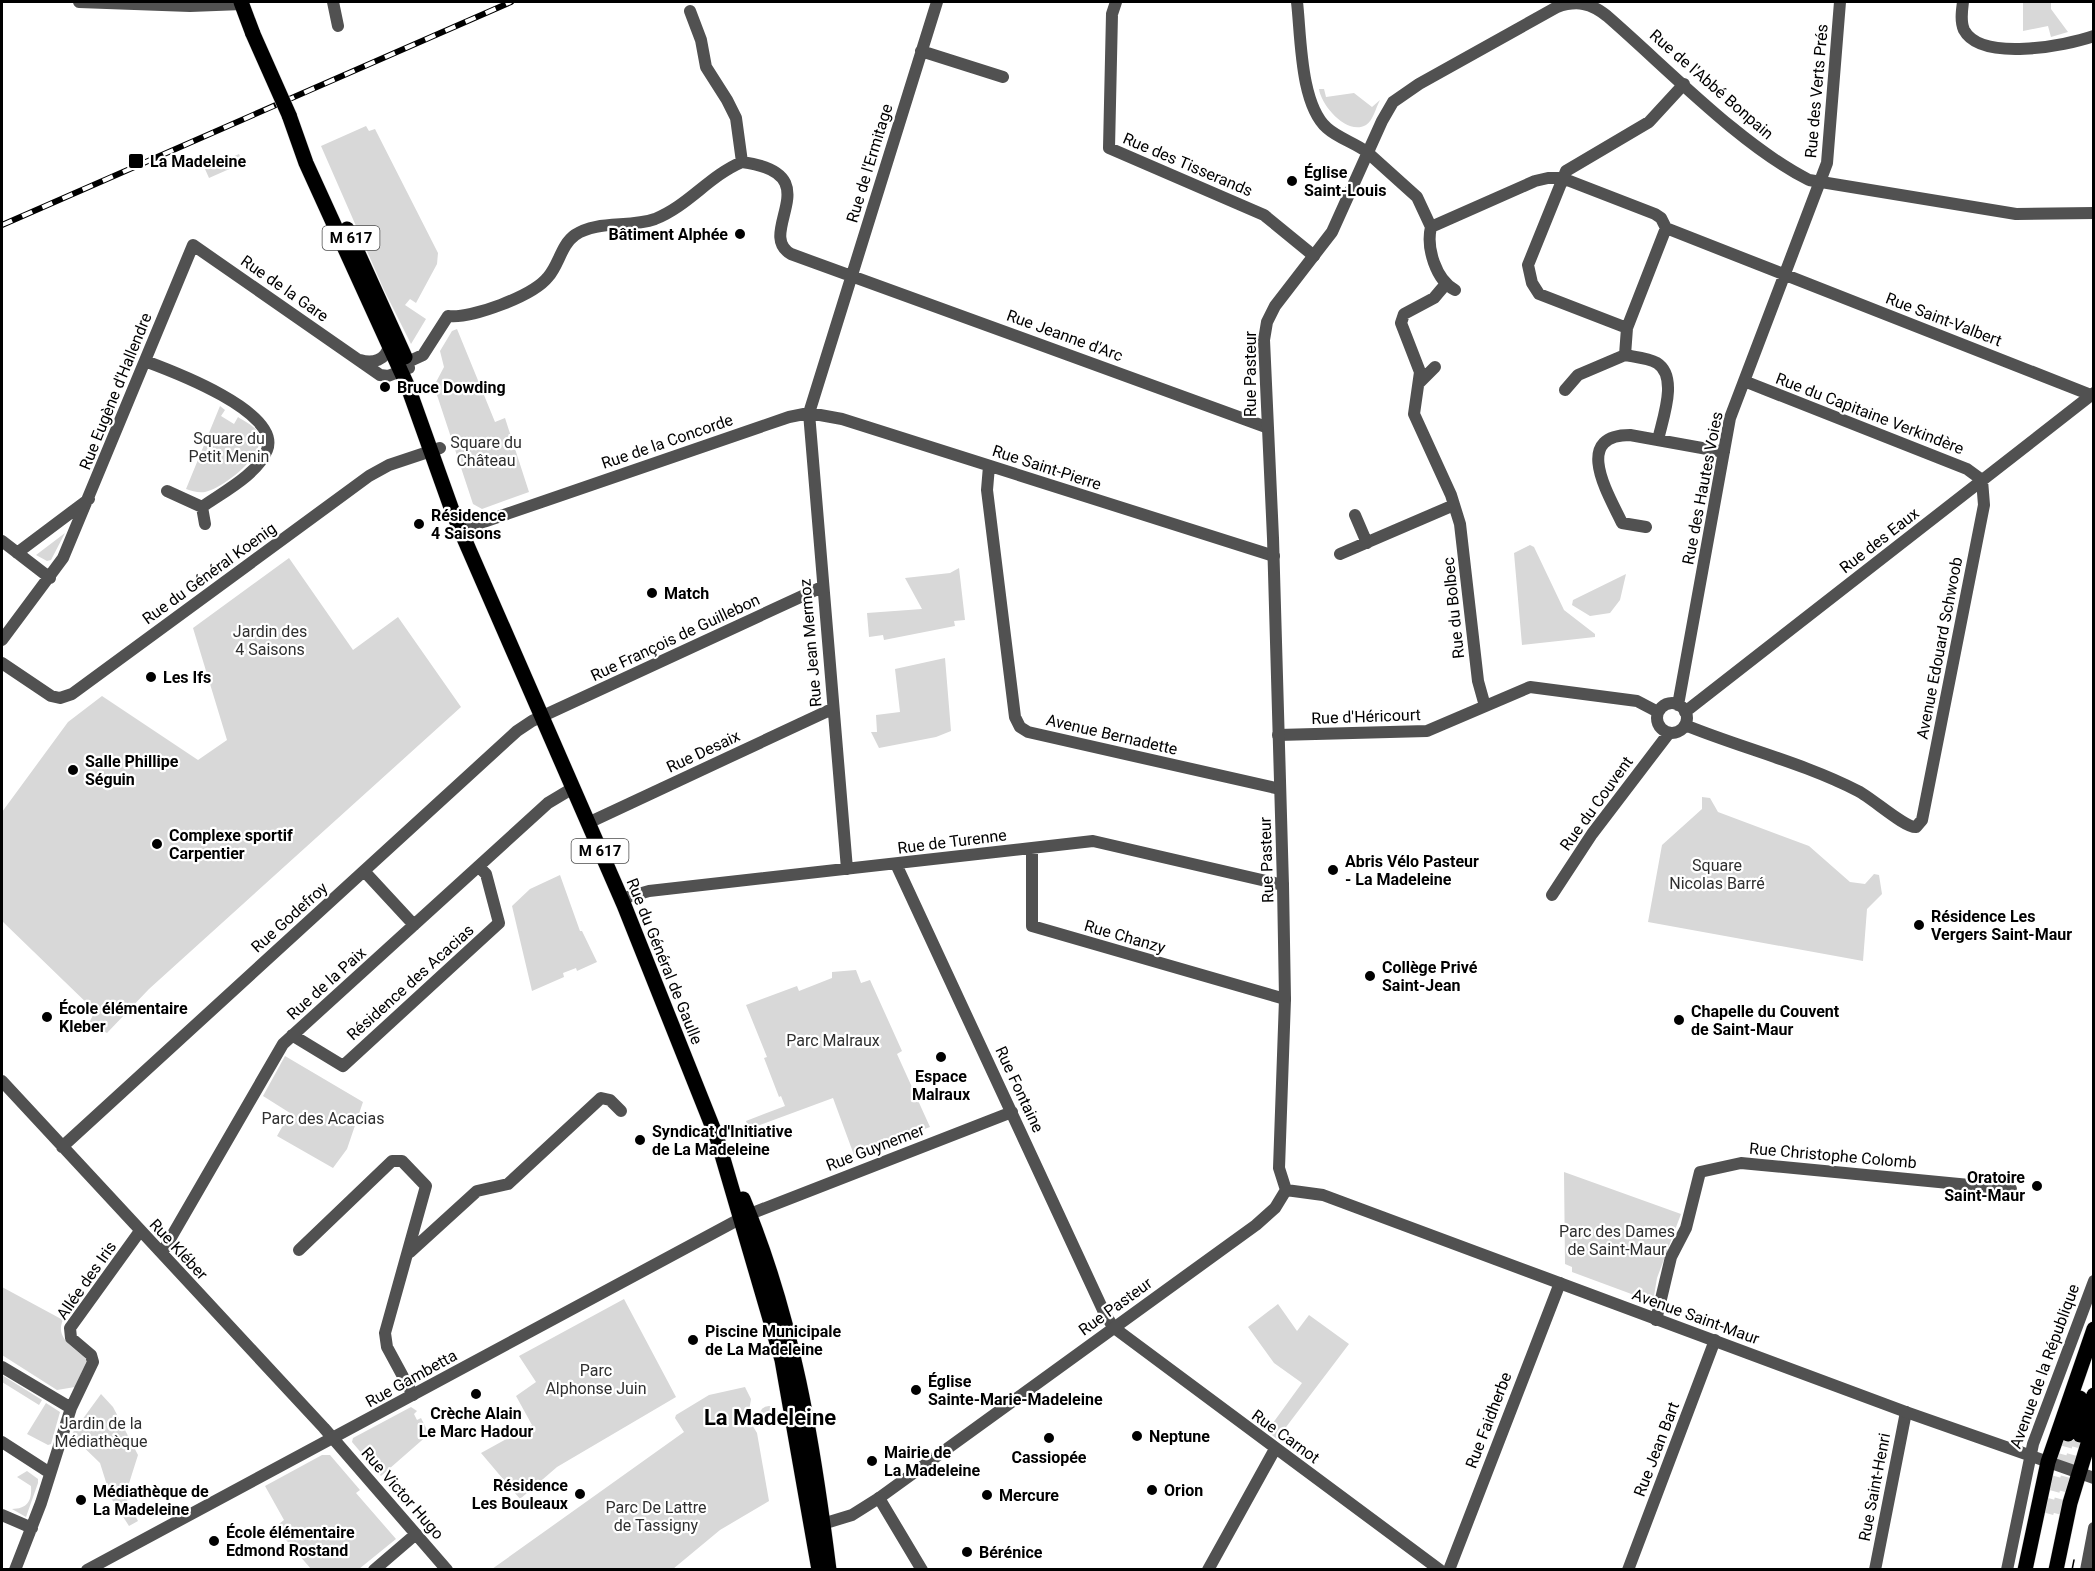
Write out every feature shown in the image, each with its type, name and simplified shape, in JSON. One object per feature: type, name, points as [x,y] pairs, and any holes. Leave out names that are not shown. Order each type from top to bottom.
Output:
[{"type":"main road","name":"Rue du Général de Gaulle","points":[[242,3],[253,34],[289,115],[356,248],[436,449],[477,567],[621,899],[717,1138],[745,1216],[782,1360],[829,1569]]},
{"type":"main road","name":"Rue du Général de Gaulle","points":[[289,115],[306,163],[389,346],[404,367]]},
{"type":"main road","points":[[2025,1569],[2048,1462],[2094,1329]]},
{"type":"main road","points":[[2094,1358],[2073,1436],[2094,1395]]},
{"type":"main road","points":[[2056,1569],[2078,1473],[2094,1424]]},
{"type":"main road","points":[[2035,1569],[2052,1513],[2047,1569]]},
{"type":"main road","name":"Rue du Général de Gaulle","points":[[818,1526],[819,1569]]},
{"type":"street","points":[[79,2],[190,6],[242,3]]},
{"type":"street","points":[[333,2],[338,26]]},
{"type":"street","name":"Rue de l'Ermitage","points":[[809,413],[937,2]]},
{"type":"street","name":"Rue des Tisserands","points":[[1116,2],[1113,10],[1109,148],[1264,215],[1314,256]]},
{"type":"street","points":[[1297,2],[1307,83],[1313,108],[1326,127],[1368,152],[1417,197],[1431,227],[1534,182],[1562,178]]},
{"type":"street","name":"Rue de l'Abbé Bonpain","points":[[1368,152],[1384,115],[1399,96],[1476,51],[1571,2],[1586,3],[1599,10],[1775,159],[1809,180],[2016,214],[2094,213]]},
{"type":"street","name":"Rue des Verts Prés","points":[[1820,182],[1828,151],[1840,2]]},
{"type":"street","points":[[1963,2],[1962,21],[1965,32],[1974,40],[1992,49],[2013,50],[2094,36]]},
{"type":"street","points":[[404,367],[428,350],[448,316],[470,316],[544,282],[555,268],[566,244],[575,235],[596,227],[636,224],[664,215],[687,201],[717,176],[742,162],[736,118],[728,100],[706,67],[699,33],[690,11]]},
{"type":"street","points":[[921,51],[1003,77]]},
{"type":"street","points":[[1627,328],[1544,297],[1532,283],[1528,265],[1566,171],[1649,122],[1684,84]]},
{"type":"street","name":"Rue Pasteur","points":[[818,1526],[852,1515],[879,1498],[1256,1225],[1275,1208],[1286,1190],[1279,1168],[1284,999],[1283,885],[1274,556],[1266,427],[1264,340],[1267,322],[1282,294],[1332,232],[1368,152]]},
{"type":"street","name":"Rue Jeanne d'Arc","points":[[742,162],[769,169],[785,184],[788,205],[778,235],[783,247],[791,254],[1266,427]]},
{"type":"street","name":"Rue Saint-Valbert","points":[[1562,178],[1655,214],[1661,218],[1666,228],[2092,394]]},
{"type":"street","name":"Rue des Hautes Voies","points":[[1683,714],[1730,418],[1820,182]]},
{"type":"street","name":"Rue du Bolbec","points":[[1431,227],[1429,248],[1450,287],[1401,316],[1401,323],[1418,365],[1419,384],[1414,400],[1416,420],[1455,505],[1461,533],[1478,681],[1485,706]]},
{"type":"street","points":[[1625,355],[1627,328],[1666,228]]},
{"type":"street","name":"Rue de la Gare","points":[[193,245],[384,376],[404,367]]},
{"type":"street","name":"Rue Eugène d'Hallendre","points":[[2,640],[63,558],[90,498],[193,245]]},
{"type":"street","points":[[358,359],[366,362],[379,360],[386,354],[389,346]]},
{"type":"street","points":[[1565,390],[1578,375],[1625,355],[1658,364],[1666,375],[1668,387],[1658,440]]},
{"type":"street","points":[[145,361],[208,388],[258,419],[268,433],[267,451],[257,465],[202,507]]},
{"type":"street","points":[[1419,384],[1434,367]]},
{"type":"street","name":"Rue du Capitaine Verkindère","points":[[1744,381],[1967,469],[1982,480]]},
{"type":"street","name":"Rue des Eaux","points":[[1683,714],[2092,394]]},
{"type":"street","name":"Rue Saint-Pierre","points":[[809,413],[834,417],[1274,556]]},
{"type":"street","name":"Rue de la Concorde","points":[[463,528],[789,417],[809,413]]},
{"type":"street","name":"Rue Jean Mermoz","points":[[809,413],[847,869]]},
{"type":"street","points":[[1646,527],[1622,523],[1598,470],[1597,459],[1606,443],[1618,436],[1630,435],[1724,452]]},
{"type":"street","name":"Rue du Général Koenig","points":[[2,663],[46,694],[55,698],[66,697],[378,470],[436,449]]},
{"type":"street","name":"Avenue Bernadette","points":[[989,466],[987,490],[1015,717],[1020,727],[1028,732],[1280,789]]},
{"type":"street","name":"Avenue Edouard Schwoob","points":[[1683,714],[1844,784],[1873,799],[1908,826],[1917,827],[1920,823],[1984,505],[1982,480]]},
{"type":"street","points":[[167,491],[202,507]]},
{"type":"street","points":[[17,553],[90,498]]},
{"type":"street","points":[[1340,554],[1455,505]]},
{"type":"street","points":[[202,507],[205,524]]},
{"type":"street","points":[[1355,515],[1367,543]]},
{"type":"street","points":[[2,541],[50,578]]},
{"type":"street","name":"Rue François de Guillebon","points":[[542,717],[822,587]]},
{"type":"street","name":"Rue d'Héricourt","points":[[1278,735],[1420,732],[1524,688],[1538,686],[1637,701],[1658,712]]},
{"type":"street","points":[[1667,704],[1683,714],[1680,730],[1670,733],[1658,724],[1658,712],[1667,704]]},
{"type":"street","name":"Rue Desaix","points":[[588,823],[832,709]]},
{"type":"street","name":"Rue Godefroy","points":[[62,1147],[517,731],[542,717]]},
{"type":"street","name":"Rue du Couvent","points":[[1552,895],[1592,834],[1670,733]]},
{"type":"street","name":"Rue de la Paix","points":[[162,1253],[273,1057],[292,1035],[553,799],[573,788]]},
{"type":"street","name":"Rue de Turenne","points":[[621,899],[649,891],[1100,842],[1283,885]]},
{"type":"street","name":"Rue Chanzy","points":[[1032,848],[1032,926],[1284,999]]},
{"type":"street","name":"Rue Fontaine","points":[[896,864],[1103,1310],[1113,1327]]},
{"type":"street","name":"Résidence des Acacias","points":[[292,1035],[343,1066],[499,923],[486,874],[479,867]]},
{"type":"street","points":[[364,871],[414,925]]},
{"type":"street","name":"Rue Kléber","points":[[2,1081],[333,1438]]},
{"type":"street","points":[[410,1253],[477,1191],[508,1184],[601,1098],[610,1100],[621,1111]]},
{"type":"street","name":"Rue Guynemer","points":[[745,1216],[1012,1112]]},
{"type":"street","points":[[299,1251],[392,1161],[402,1161],[426,1186],[410,1253],[385,1333],[387,1347],[413,1395]]},
{"type":"street","name":"Rue Christophe Colomb","points":[[1656,1320],[1671,1257],[1686,1228],[1700,1172],[1710,1168],[1741,1163],[2011,1189]]},
{"type":"street","name":"Avenue Saint-Maur","points":[[1286,1190],[1323,1195],[1906,1412],[2094,1478]]},
{"type":"street","name":"Rue Gambetta","points":[[87,1569],[745,1216]]},
{"type":"street","name":"Allée des Iris","points":[[71,1408],[93,1362],[92,1355],[71,1338],[70,1328],[140,1231]]},
{"type":"street","name":"Avenue de la République","points":[[2007,1569],[2030,1455],[2094,1281]]},
{"type":"street","name":"Rue Faidherbe","points":[[1449,1569],[1560,1283]]},
{"type":"street","name":"Rue Carnot","points":[[1113,1327],[1440,1569]]},
{"type":"street","name":"Rue Jean Bart","points":[[1628,1569],[1715,1341]]},
{"type":"street","points":[[2,1367],[71,1408],[32,1528],[15,1569]]},
{"type":"street","name":"Rue Saint-Henri","points":[[1875,1569],[1906,1412]]},
{"type":"street","name":"Rue Victor Hugo","points":[[333,1438],[447,1569]]},
{"type":"street","points":[[2,1442],[50,1473]]},
{"type":"street","points":[[1208,1569],[1275,1449]]},
{"type":"street","points":[[879,1498],[922,1569]]},
{"type":"street","points":[[2,1515],[32,1528]]},
{"type":"street","points":[[2086,1569],[2094,1528]]},
{"type":"street","points":[[374,1569],[416,1534]]},
{"type":"green space","points":[[2023,2],[2051,2],[2051,9],[2068,32],[2051,37],[2048,26],[2023,31]]},
{"type":"green space","points":[[1319,89],[1324,89],[1326,97],[1354,93],[1372,107],[1380,100],[1366,125],[1351,126],[1336,117],[1325,103]]},
{"type":"green space","points":[[366,126],[369,131],[375,129],[438,253],[437,264],[416,303],[410,299],[405,305],[426,319],[411,344],[384,290],[321,146]]},
{"type":"green space","points":[[239,154],[243,163],[209,178],[205,169]]},
{"type":"green space","name":"Square du Château","points":[[457,329],[495,422],[505,418],[529,492],[482,509],[473,504],[434,386],[444,367],[440,351],[452,331]]},
{"type":"green space","name":"Square du Petit Menin","points":[[220,406],[225,410],[221,416],[234,424],[238,417],[255,429],[259,435],[256,452],[241,470],[222,485],[205,492],[186,489]]},
{"type":"green space","points":[[65,533],[51,560],[47,561],[36,555]]},
{"type":"green space","points":[[1530,545],[1534,547],[1564,610],[1595,634],[1595,637],[1522,645],[1514,553]]},
{"type":"green space","name":"Complexe sportif Carpentier","points":[[289,558],[353,650],[398,617],[461,707],[149,989],[107,1033],[89,1023],[95,1011],[2,921],[2,812],[68,722],[102,696],[198,760],[227,740],[193,628]]},
{"type":"green space","points":[[959,568],[965,620],[954,621],[955,626],[884,640],[883,635],[869,637],[867,613],[922,609],[905,578],[950,573]]},
{"type":"green space","points":[[1626,574],[1620,600],[1610,613],[1590,616],[1572,605],[1573,600]]},
{"type":"green space","points":[[945,658],[951,731],[936,737],[879,748],[871,732],[877,732],[876,715],[900,712],[895,669]]},
{"type":"green space","name":"Square Nicolas Barré","points":[[1702,797],[1710,798],[1718,812],[1809,846],[1850,882],[1865,884],[1874,874],[1879,875],[1882,894],[1867,909],[1863,961],[1648,922],[1662,845],[1702,809]]},
{"type":"green space","points":[[560,875],[580,931],[597,962],[577,971],[576,968],[563,973],[564,977],[532,991],[512,906],[530,889]]},
{"type":"green space","name":"Parc Malraux","points":[[856,970],[861,983],[870,980],[902,1051],[897,1054],[930,1127],[854,1155],[833,1098],[749,1129],[746,1121],[785,1106],[781,1096],[779,1097],[764,1058],[767,1057],[746,1005],[797,986],[799,991],[832,978],[832,972]]},
{"type":"green space","name":"Parc des Acacias","points":[[285,1056],[363,1102],[347,1149],[333,1168],[277,1136],[290,1113],[263,1096]]},
{"type":"green space","name":"Parc des Dames de Saint-Maur","points":[[1564,1172],[1681,1214],[1657,1278],[1653,1302],[1572,1272],[1572,1267],[1565,1264]]},
{"type":"green space","points":[[2,1287],[63,1320],[61,1333],[64,1338],[87,1360],[75,1387],[57,1390],[2,1355]]},
{"type":"green space","name":"Parc Alphonse Juin","points":[[624,1299],[676,1397],[557,1467],[520,1499],[481,1453],[532,1425],[516,1396],[536,1382],[519,1356]]},
{"type":"green space","points":[[1278,1304],[1297,1331],[1309,1315],[1349,1344],[1277,1439],[1267,1431],[1302,1383],[1274,1363],[1248,1327]]},
{"type":"green space","points":[[2,1375],[42,1400],[39,1405],[2,1382]]},
{"type":"green space","name":"Parc De Lattre de Tassigny","points":[[745,1387],[751,1399],[748,1418],[757,1433],[769,1501],[720,1530],[673,1569],[492,1569],[684,1432],[675,1418],[676,1415],[709,1395]]},
{"type":"green space","name":"Jardin de la Médiathèque","points":[[101,1394],[113,1407],[138,1455],[125,1496],[138,1521],[129,1526],[111,1498],[100,1463],[71,1435]]},
{"type":"green space","points":[[46,1403],[60,1412],[51,1444],[48,1445],[27,1434]]},
{"type":"green space","points":[[769,1406],[776,1409],[779,1416],[776,1423],[769,1426],[762,1423],[759,1416],[762,1409]]},
{"type":"green space","points":[[411,1407],[417,1411],[414,1414],[417,1420],[421,1418],[429,1434],[381,1476],[352,1442],[353,1438]]},
{"type":"green space","points":[[322,1455],[330,1455],[360,1490],[356,1493],[396,1539],[359,1569],[311,1569],[275,1527],[284,1520],[265,1486]]},
{"type":"green space","points":[[27,1471],[38,1479],[38,1483],[26,1517],[12,1509],[22,1507],[30,1499],[31,1486],[17,1477]]},
{"type":"tunnel","points":[[2046,1513],[2068,1434]]},
{"type":"tunnel","points":[[2058,1514],[2079,1438]]},
{"type":"tram line","points":[[2072,1570],[2074,1560]]},
{"type":"railway","points":[[2,225],[511,2]]},
{"type":"place","name":"La Madeleine","points":[[136,161]]},
{"type":"place","name":"Église Saint-Louis","points":[[1292,181]]},
{"type":"place","name":"Bâtiment Alphée","points":[[740,234]]},
{"type":"place","name":"Bruce Dowding","points":[[385,387]]},
{"type":"place","name":"Résidence 4 Saisons","points":[[419,524]]},
{"type":"place","name":"Match","points":[[652,593]]},
{"type":"place","name":"Les Ifs","points":[[151,677]]},
{"type":"place","name":"Salle Phillipe Séguin","points":[[73,770]]},
{"type":"place","name":"Complexe sportif Carpentier","points":[[157,844]]},
{"type":"place","name":"Abris Vélo Pasteur - La Madeleine","points":[[1333,870]]},
{"type":"place","name":"Résidence Les Vergers Saint-Maur","points":[[1919,925]]},
{"type":"place","name":"Collège Privé Saint-Jean","points":[[1370,976]]},
{"type":"place","name":"École élémentaire Kleber","points":[[47,1017]]},
{"type":"place","name":"Chapelle du Couvent de Saint-Maur","points":[[1679,1020]]},
{"type":"place","name":"Espace Malraux","points":[[941,1057]]},
{"type":"place","name":"Syndicat d'Initiative de La Madeleine","points":[[640,1140]]},
{"type":"place","name":"Oratoire Saint-Maur","points":[[2037,1186]]},
{"type":"place","name":"Piscine Municipale de La Madeleine","points":[[693,1340]]},
{"type":"place","name":"Église Sainte-Marie-Madeleine","points":[[916,1390]]},
{"type":"place","name":"Crèche Alain Le Marc Hadour","points":[[476,1394]]},
{"type":"place","name":"Neptune","points":[[1137,1436]]},
{"type":"place","name":"Cassiopée","points":[[1049,1438]]},
{"type":"place","name":"Mairie de La Madeleine","points":[[872,1461]]},
{"type":"place","name":"Orion","points":[[1152,1490]]},
{"type":"place","name":"Résidence Les Bouleaux","points":[[580,1494]]},
{"type":"place","name":"Mercure","points":[[987,1495]]},
{"type":"place","name":"Médiathèque de La Madeleine","points":[[81,1500]]},
{"type":"place","name":"École élémentaire Edmond Rostand","points":[[214,1541]]},
{"type":"place","name":"Bérénice","points":[[967,1552]]},
{"type":"district","name":"La Madeleine","points":[[770,1417]]},
{"type":"park label","name":"Jardin des 4 Saisons","points":[[270,640]]}]
